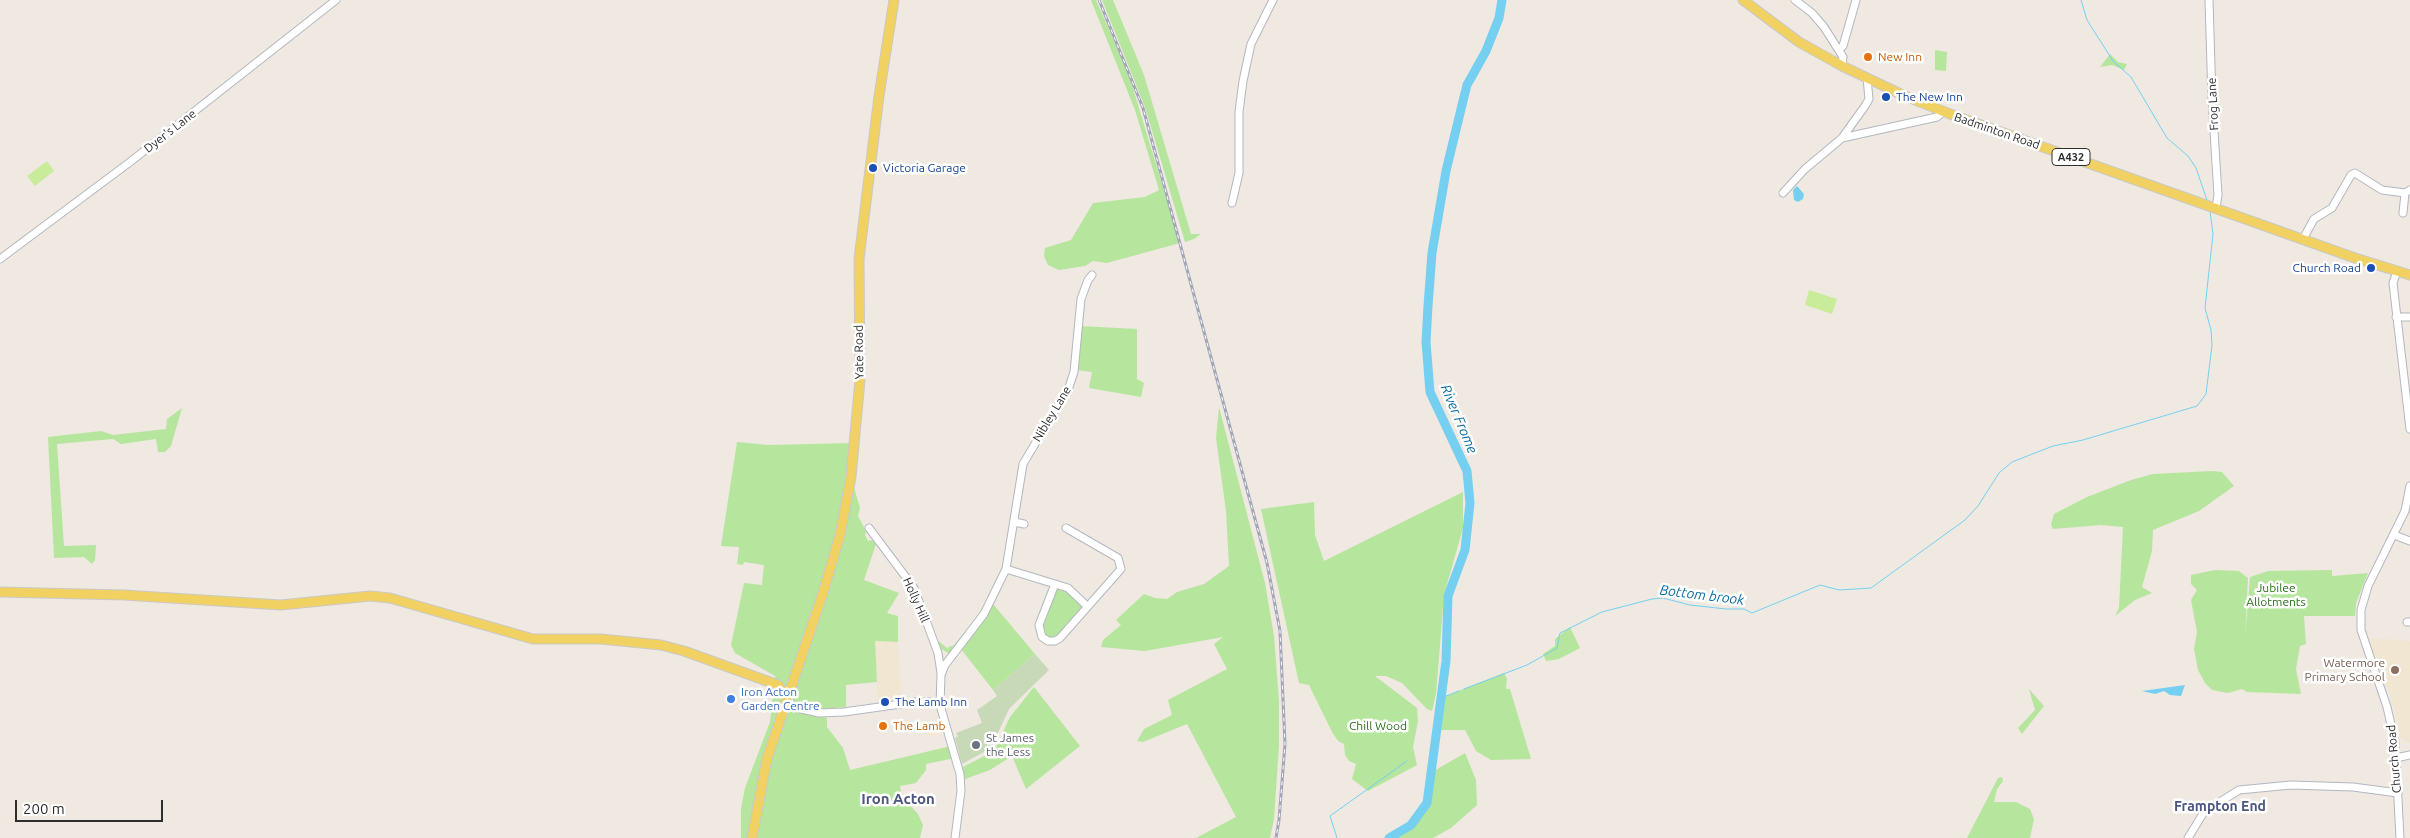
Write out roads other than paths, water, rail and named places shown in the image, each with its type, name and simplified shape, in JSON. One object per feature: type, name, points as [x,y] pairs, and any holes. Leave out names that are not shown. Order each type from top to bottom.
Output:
[{"type":"main road","name":"Yate Road","points":[[752,838],[767,760],[823,593],[840,535],[851,477],[860,380],[858,285],[860,253],[879,96],[894,0]]},
{"type":"main road","name":"Badminton Road","points":[[1743,0],[1799,42],[1842,66],[1943,112],[2410,276]]},
{"type":"main road","points":[[0,592],[124,595],[281,605],[370,596],[390,598],[533,639],[601,639],[661,645],[684,651],[778,685],[788,698]]},
{"type":"street","name":"Dyer's Lane","points":[[0,258],[176,126],[336,0]]},
{"type":"street","points":[[1232,204],[1239,173],[1239,112],[1243,80],[1251,44],[1273,0]]},
{"type":"street","points":[[1795,0],[1812,13],[1840,49],[1844,61],[1842,66]]},
{"type":"street","points":[[1840,49],[1843,46],[1856,0]]},
{"type":"street","name":"Frog Lane","points":[[2209,0],[2212,99],[2218,195],[2216,208]]},
{"type":"street","points":[[1782,193],[1805,169],[1842,138],[1869,99],[1867,78]]},
{"type":"street","points":[[1842,138],[1937,117],[1943,112]]},
{"type":"street","points":[[2303,239],[2314,218],[2332,208],[2351,175],[2355,173],[2382,190],[2408,192],[2403,213]]},
{"type":"street","points":[[2396,271],[2394,283],[2396,317],[2410,429]]},
{"type":"street","name":"Nibley Lane","points":[[955,838],[961,791],[960,774],[940,706],[939,689],[941,676],[945,665],[984,614],[1006,569],[1023,464],[1069,386],[1074,372],[1082,299],[1088,280],[1092,275]]},
{"type":"street","points":[[2396,317],[2410,317]]},
{"type":"street","name":"Church Road","points":[[2400,838],[2396,758],[2392,725],[2364,640],[2360,622],[2362,599],[2405,511],[2410,486]]},
{"type":"street","points":[[1014,522],[1024,524]]},
{"type":"street","name":"Holly Hill","points":[[869,528],[910,581],[938,653],[941,676]]},
{"type":"street","points":[[1055,584],[1039,626],[1042,637],[1048,641],[1060,638],[1121,568],[1118,558],[1069,528]]},
{"type":"street","points":[[2394,535],[2410,541]]},
{"type":"street","points":[[1006,569],[1068,588],[1087,606]]},
{"type":"street","points":[[938,653],[951,658]]},
{"type":"street","name":"Nibley Lane","points":[[931,702],[939,689]]},
{"type":"street","points":[[788,698],[793,707],[828,713],[905,702],[931,702],[940,706]]},
{"type":"street","points":[[2396,758],[2410,755]]},
{"type":"street","points":[[2188,838],[2204,812],[2239,790],[2291,785],[2353,787],[2398,793]]},
{"type":"water","points":[[1797,186],[1804,194],[1803,199],[1798,202],[1794,200],[1793,190]]},
{"type":"water","points":[[2185,685],[2181,696],[2170,695],[2164,691],[2155,694],[2142,691]]},
{"type":"waterway","name":"River Frome","points":[[1389,838],[1411,825],[1427,803],[1446,661],[1448,596],[1465,550],[1470,503],[1467,471],[1430,392],[1426,342],[1428,306],[1432,253],[1446,171],[1467,85],[1486,51],[1499,18],[1502,0]]},
{"type":"waterway","points":[[2081,0],[2087,20],[2113,61],[2131,77],[2167,138],[2188,156],[2196,168],[2207,200]]},
{"type":"waterway","name":"Bottom brook","points":[[1464,689],[1527,665],[1557,648],[1560,633],[1602,612],[1652,599],[1663,598],[1690,605],[1744,609],[1752,613],[1820,585],[1839,590],[1871,588],[1965,520],[1978,506],[1999,473],[2012,462],[2053,446],[2083,440],[2197,406],[2206,394],[2212,345],[2211,330],[2205,308],[2213,234],[2210,211]]},
{"type":"waterway","points":[[1441,698],[1459,691]]},
{"type":"waterway","points":[[1337,838],[1330,816],[1407,761]]},
{"type":"railway","points":[[1099,0],[1143,108],[1267,563],[1280,631],[1285,744],[1276,838]]},
{"type":"place","name":"New Inn","points":[[1868,57]]},
{"type":"place","name":"The New Inn","points":[[1886,97]]},
{"type":"place","name":"Victoria Garage","points":[[873,168]]},
{"type":"place","name":"Church Road","points":[[2371,268]]},
{"type":"place","name":"Watermore Primary School","points":[[2395,670]]},
{"type":"place","name":"Iron Acton Garden Centre","points":[[731,699]]},
{"type":"place","name":"The Lamb Inn","points":[[885,702]]},
{"type":"place","name":"The Lamb","points":[[883,726]]},
{"type":"place","name":"St James the Less","points":[[976,745]]},
{"type":"district","name":"Iron Acton","points":[[898,799]]},
{"type":"district","name":"Frampton End","points":[[2220,806]]},
{"type":"park label","name":"Jubilee Allotments","points":[[2276,595]]},
{"type":"park label","name":"Chill Wood","points":[[1378,726]]}]
